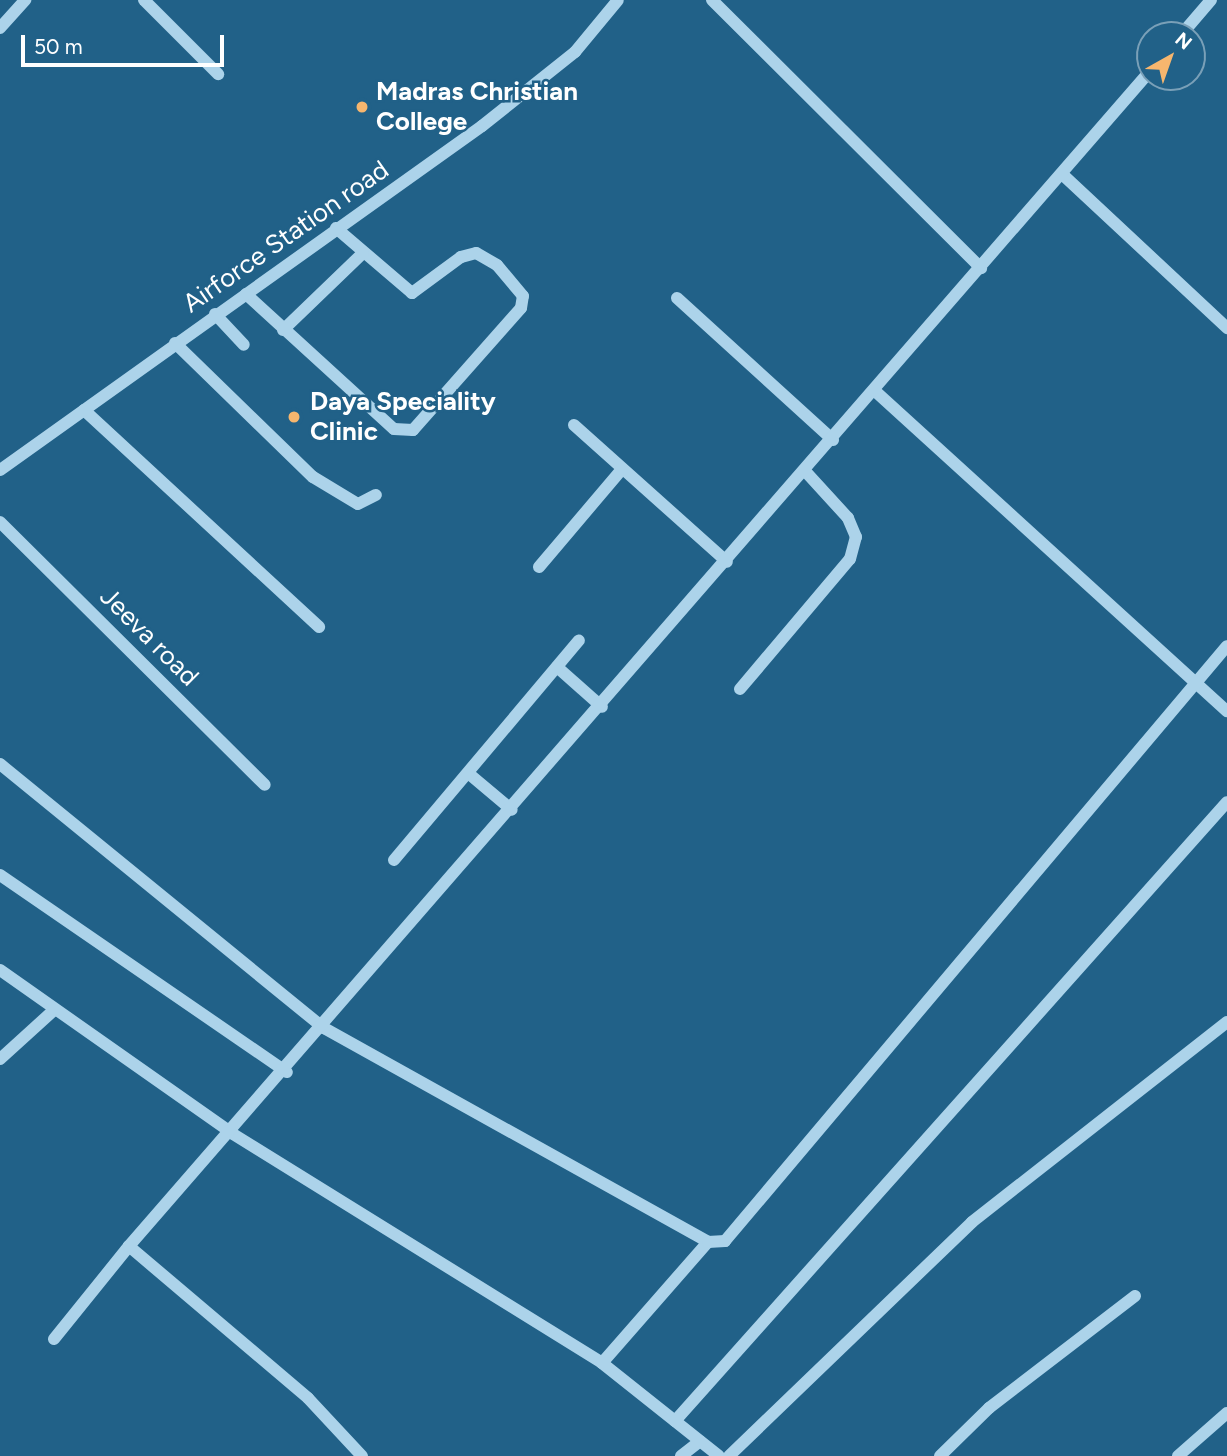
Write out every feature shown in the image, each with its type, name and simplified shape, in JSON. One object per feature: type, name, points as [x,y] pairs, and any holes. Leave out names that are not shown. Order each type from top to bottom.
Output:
[{"type":"street","points":[[0,28],[25,0]]},
{"type":"street","points":[[144,0],[218,74]]},
{"type":"street","name":"Airforce Station road","points":[[0,470],[527,92],[575,52],[618,0]]},
{"type":"street","points":[[712,0],[981,268]]},
{"type":"street","points":[[1193,21],[1211,0]]},
{"type":"street","points":[[54,1339],[129,1247],[287,1072],[1136,87]]},
{"type":"street","points":[[1062,174],[1227,328]]},
{"type":"street","points":[[246,294],[283,330],[403,432],[433,410],[522,308],[517,286],[476,253],[461,257],[412,293],[336,228]]},
{"type":"street","points":[[283,330],[363,253]]},
{"type":"street","points":[[677,298],[833,440]]},
{"type":"street","points":[[215,314],[244,345]]},
{"type":"street","points":[[175,343],[313,477],[358,504],[376,495]]},
{"type":"street","points":[[875,391],[1227,711]]},
{"type":"street","points":[[84,410],[320,627]]},
{"type":"street","points":[[574,425],[727,562]]},
{"type":"street","points":[[539,567],[622,469]]},
{"type":"street","points":[[740,689],[850,559],[856,537],[848,518],[806,472]]},
{"type":"street","name":"Jeeva road","points":[[0,522],[265,785]]},
{"type":"street","points":[[394,860],[579,640]]},
{"type":"street","points":[[0,764],[324,1028],[708,1242],[725,1241],[1227,646]]},
{"type":"street","points":[[557,667],[602,707]]},
{"type":"street","points":[[468,773],[512,810]]},
{"type":"street","points":[[675,1422],[1227,802]]},
{"type":"street","points":[[0,875],[287,1072]]},
{"type":"street","points":[[0,970],[233,1133],[602,1363],[719,1456]]},
{"type":"street","points":[[0,1059],[54,1010]]},
{"type":"street","points":[[729,1456],[972,1222],[1227,1022]]},
{"type":"street","points":[[602,1363],[708,1242]]},
{"type":"street","points":[[129,1247],[308,1398],[362,1456]]},
{"type":"street","points":[[940,1456],[989,1408],[1135,1296]]},
{"type":"street","points":[[1178,1456],[1227,1413]]},
{"type":"street","points":[[681,1456],[699,1441]]},
{"type":"place","name":"Madras Christian College","points":[[362,107]]},
{"type":"place","name":"Daya Speciality Clinic","points":[[294,417]]}]
